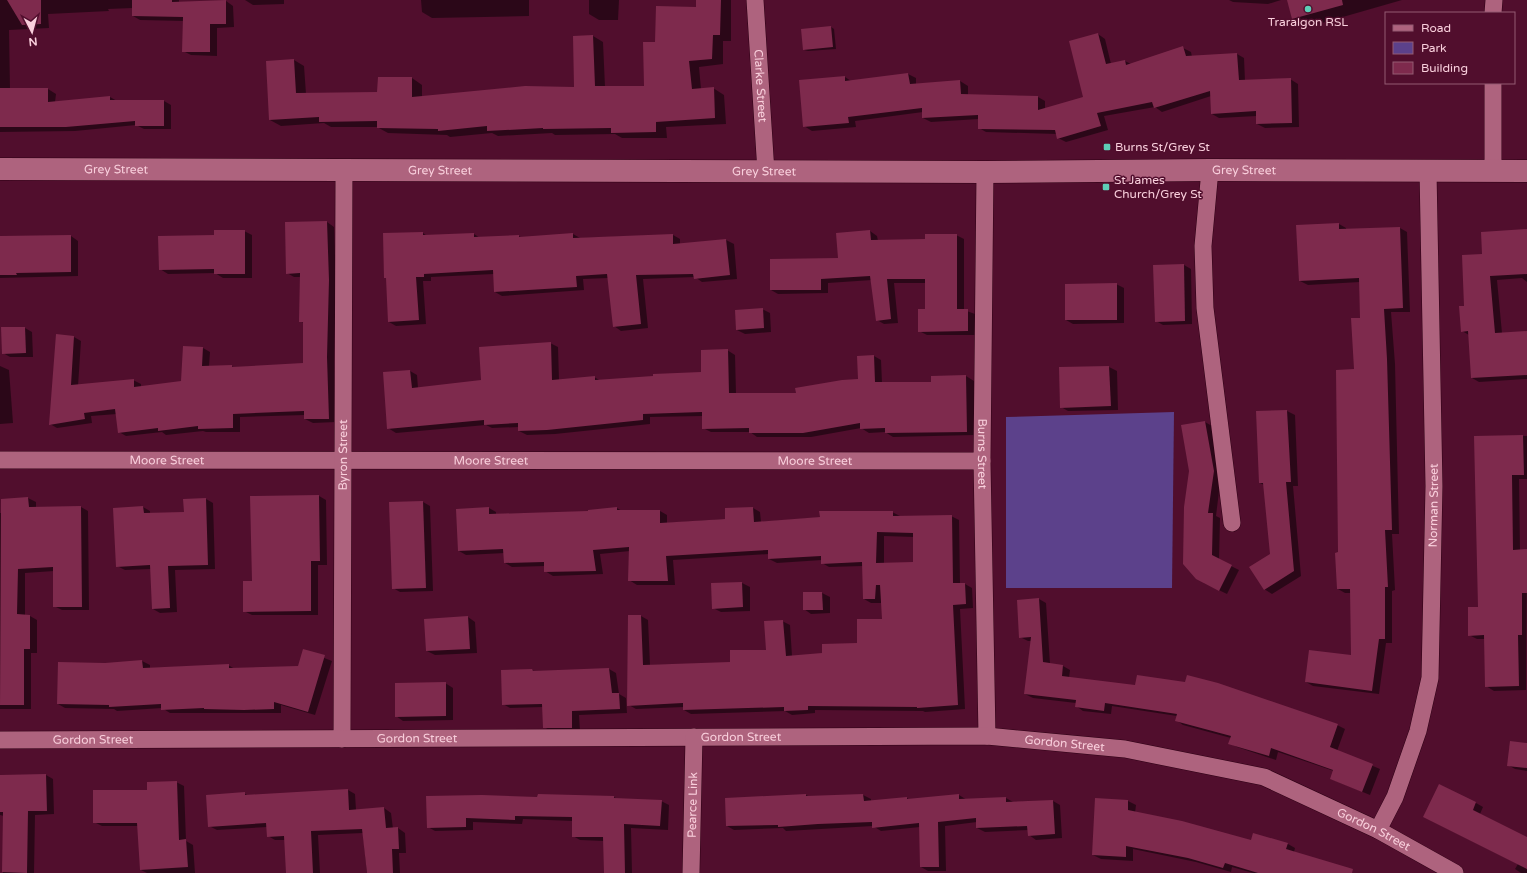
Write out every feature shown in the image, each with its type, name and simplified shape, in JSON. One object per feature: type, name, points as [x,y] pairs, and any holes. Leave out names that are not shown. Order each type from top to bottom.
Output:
[{"type":"main road","name":"Grey Street","points":[[0,169],[766,172],[1210,170],[1527,171]]},
{"type":"street","name":"Clarke Street","points":[[755,0],[766,172]]},
{"type":"street","points":[[1493,12],[1494,0]]},
{"type":"street","points":[[1493,84],[1493,171]]},
{"type":"street","points":[[1210,170],[1203,246],[1205,308],[1232,523]]},
{"type":"street","name":"Byron Street","points":[[342,739],[344,171]]},
{"type":"street","name":"Norman Street","points":[[1378,830],[1395,797],[1418,731],[1430,678],[1434,486],[1428,171]]},
{"type":"street","name":"Burns Street","points":[[986,172],[982,462],[987,736]]},
{"type":"street","name":"Moore Street","points":[[0,460],[982,462]]},
{"type":"street","name":"Gordon Street","points":[[0,740],[987,736],[1125,749],[1264,778],[1378,830],[1455,873]]},
{"type":"street","name":"Pearce Link","points":[[691,873],[694,738]]},
{"type":"green space","points":[[1174,412],[1172,588],[1006,588],[1006,417]]},
{"type":"building","points":[[7,0],[41,0],[41,24],[22,25]]},
{"type":"building","points":[[132,0],[172,0],[172,2],[226,0],[226,24],[210,24],[210,52],[182,52],[183,17],[132,16]]},
{"type":"building","points":[[696,0],[721,0],[720,35],[713,35],[712,59],[689,61],[692,89],[714,87],[715,118],[656,122],[656,132],[611,133],[611,128],[543,128],[487,131],[487,126],[438,131],[438,129],[377,128],[377,121],[319,122],[319,117],[269,120],[266,61],[294,59],[296,93],[377,92],[378,77],[412,77],[412,97],[525,86],[574,87],[573,36],[593,35],[595,86],[644,86],[643,42],[655,42],[656,6],[696,7]]},
{"type":"building","name":"Traralgon RSL","points":[[1287,0],[1342,0],[1343,5],[1292,19]]},
{"type":"building","points":[[831,26],[833,47],[803,50],[801,29]]},
{"type":"building","points":[[1098,33],[1106,64],[1125,60],[1126,65],[1183,46],[1186,56],[1237,53],[1239,80],[1291,78],[1292,123],[1256,124],[1256,111],[1211,114],[1210,91],[1154,108],[1152,102],[1097,113],[1101,126],[1057,139],[1055,130],[978,129],[978,115],[922,118],[922,108],[848,117],[849,123],[803,127],[799,80],[845,76],[845,81],[908,73],[910,84],[960,80],[961,94],[1038,96],[1038,110],[1083,97],[1069,41]]},
{"type":"building","points":[[0,88],[48,88],[48,102],[110,96],[110,100],[164,100],[164,126],[135,126],[135,121],[66,127],[0,127]]},
{"type":"building","points":[[327,221],[329,280],[327,357],[329,419],[304,419],[304,411],[233,414],[233,428],[198,429],[198,426],[158,431],[158,428],[118,433],[115,409],[84,413],[85,419],[49,425],[56,334],[74,336],[71,385],[134,379],[134,387],[181,381],[183,346],[203,347],[202,366],[232,365],[232,367],[303,363],[303,322],[299,322],[300,273],[286,274],[285,222]]},
{"type":"building","points":[[1339,223],[1339,229],[1400,227],[1403,308],[1384,309],[1392,530],[1385,530],[1388,587],[1385,587],[1385,639],[1379,639],[1372,691],[1305,682],[1309,650],[1351,655],[1350,589],[1337,589],[1335,553],[1338,552],[1336,370],[1354,369],[1351,318],[1360,318],[1359,278],[1299,281],[1296,225]]},
{"type":"building","points":[[1527,229],[1527,274],[1490,276],[1495,333],[1527,331],[1527,375],[1471,378],[1468,331],[1461,332],[1459,306],[1464,306],[1462,255],[1482,254],[1481,232]]},
{"type":"building","points":[[214,230],[245,230],[245,274],[214,274],[214,269],[159,270],[158,236],[214,235]]},
{"type":"building","points":[[870,230],[871,240],[925,239],[925,234],[957,234],[957,309],[968,309],[968,331],[918,332],[918,309],[925,309],[925,279],[887,279],[891,319],[876,321],[870,276],[821,279],[821,290],[770,290],[770,259],[838,258],[836,233]]},
{"type":"building","points":[[423,232],[423,235],[474,233],[474,237],[519,235],[519,237],[573,233],[573,238],[673,234],[673,244],[726,239],[730,275],[694,279],[693,274],[636,275],[641,324],[613,327],[607,274],[576,276],[577,287],[494,292],[493,270],[424,274],[424,277],[416,277],[419,320],[388,322],[386,278],[384,278],[383,233]]},
{"type":"building","points":[[71,235],[71,272],[16,273],[17,275],[0,275],[0,236]]},
{"type":"building","points":[[1184,264],[1185,321],[1155,322],[1153,265]]},
{"type":"building","points":[[1117,283],[1117,320],[1065,320],[1065,284]]},
{"type":"building","points":[[763,308],[764,328],[736,330],[735,310]]},
{"type":"building","points":[[1,327],[25,327],[26,353],[2,354]]},
{"type":"building","points":[[551,342],[552,380],[595,376],[595,380],[653,376],[653,374],[701,372],[701,350],[728,349],[729,393],[796,393],[795,388],[842,380],[858,379],[857,356],[874,355],[875,382],[931,382],[931,376],[966,375],[967,432],[885,433],[885,428],[860,429],[860,423],[803,433],[749,433],[749,428],[702,429],[702,412],[643,414],[643,420],[547,430],[518,431],[518,423],[484,425],[484,420],[387,429],[383,372],[410,370],[412,388],[481,380],[479,347]]},
{"type":"building","points":[[1109,366],[1111,406],[1060,408],[1059,367]]},
{"type":"building","points":[[1287,410],[1291,482],[1286,482],[1294,571],[1264,590],[1249,567],[1270,554],[1263,483],[1259,483],[1256,411]]},
{"type":"building","points":[[1205,421],[1214,471],[1208,513],[1213,513],[1212,555],[1232,565],[1219,591],[1196,579],[1183,564],[1184,507],[1189,471],[1181,425]]},
{"type":"building","points":[[1523,435],[1524,475],[1512,475],[1513,550],[1527,549],[1527,593],[1522,593],[1522,635],[1518,635],[1519,686],[1485,687],[1484,635],[1468,636],[1468,607],[1478,607],[1474,436]]},
{"type":"building","points":[[319,495],[320,561],[311,561],[311,611],[243,612],[243,581],[252,581],[250,496]]},
{"type":"building","points":[[28,497],[29,507],[81,506],[82,607],[53,607],[53,567],[18,569],[17,614],[30,615],[30,649],[24,649],[24,705],[0,705],[1,499]]},
{"type":"building","points":[[206,498],[208,565],[168,566],[170,608],[152,609],[150,565],[116,567],[113,508],[143,506],[144,513],[184,512],[183,499]]},
{"type":"building","points":[[423,501],[426,588],[392,589],[389,502]]},
{"type":"building","points":[[489,507],[489,514],[588,511],[617,507],[617,510],[660,510],[660,523],[725,519],[725,508],[753,507],[754,522],[820,517],[819,511],[893,511],[893,516],[952,515],[953,583],[965,583],[966,604],[953,605],[958,705],[917,708],[808,706],[808,710],[784,711],[784,707],[683,710],[683,703],[627,706],[628,615],[641,615],[643,665],[730,662],[730,650],[766,650],[764,621],[783,620],[786,656],[822,653],[822,644],[857,643],[857,619],[882,619],[880,585],[876,585],[875,599],[863,599],[862,562],[821,564],[821,556],[768,559],[768,550],[666,556],[668,581],[628,581],[629,547],[593,550],[596,571],[544,572],[544,562],[504,563],[503,549],[458,551],[456,509]],"holes":[[[877,532],[913,533],[913,562],[876,563]]]},
{"type":"building","points":[[742,582],[743,607],[712,609],[711,583]]},
{"type":"building","points":[[803,592],[822,592],[823,610],[803,610]]},
{"type":"building","points":[[1039,598],[1043,662],[1063,665],[1062,676],[1135,685],[1137,675],[1185,682],[1187,675],[1218,683],[1338,724],[1330,747],[1373,764],[1362,792],[1330,779],[1333,770],[1271,748],[1269,756],[1228,744],[1231,736],[1175,721],[1177,714],[1105,703],[1104,711],[1075,707],[1076,700],[1024,694],[1031,637],[1019,638],[1017,600]]},
{"type":"building","points":[[468,616],[470,649],[426,651],[424,619]]},
{"type":"building","points":[[303,649],[325,655],[308,712],[274,702],[274,709],[244,710],[204,708],[161,710],[161,704],[109,707],[109,705],[57,704],[58,662],[105,663],[142,660],[143,668],[229,664],[229,668],[298,666]]},
{"type":"building","points":[[609,668],[612,693],[619,693],[620,709],[572,711],[572,728],[543,728],[542,704],[502,705],[501,670],[532,669],[533,671]]},
{"type":"building","points":[[446,682],[446,716],[395,717],[395,683]]},
{"type":"building","points":[[1510,741],[1527,743],[1527,768],[1507,766]]},
{"type":"building","points":[[46,774],[47,811],[28,811],[27,873],[2,872],[3,812],[0,812],[0,775]]},
{"type":"building","points":[[177,781],[179,840],[186,839],[188,867],[140,870],[137,823],[93,823],[93,790],[147,790],[147,782]]},
{"type":"building","points":[[1439,784],[1476,802],[1473,810],[1527,837],[1527,869],[1423,817]]},
{"type":"building","points":[[348,789],[349,810],[384,807],[386,828],[398,827],[399,849],[392,849],[393,873],[367,873],[362,829],[311,831],[313,873],[286,873],[284,836],[267,837],[266,823],[208,827],[206,795],[245,792],[245,795]]},
{"type":"building","points":[[538,794],[614,796],[614,798],[662,800],[660,826],[624,824],[625,873],[604,873],[603,837],[572,837],[572,817],[515,816],[515,820],[466,818],[466,827],[427,828],[426,796],[482,795],[537,797]]},
{"type":"building","points":[[806,794],[806,796],[863,794],[864,801],[959,794],[959,799],[1006,797],[1006,802],[1053,800],[1055,834],[1028,836],[1027,826],[976,828],[976,818],[938,822],[939,867],[920,867],[919,823],[872,828],[872,822],[778,827],[778,825],[726,826],[725,798]]},
{"type":"building","points":[[1095,798],[1128,800],[1128,810],[1182,821],[1251,840],[1253,833],[1288,843],[1286,849],[1353,869],[1352,873],[1258,873],[1225,863],[1223,868],[1188,858],[1126,846],[1126,857],[1092,855]]},
{"type":"place","name":"Traralgon RSL","points":[[1308,9]]},
{"type":"place","name":"Burns St/Grey St","points":[[1107,147]]},
{"type":"place","name":"St James Church/Grey St","points":[[1106,187]]}]
